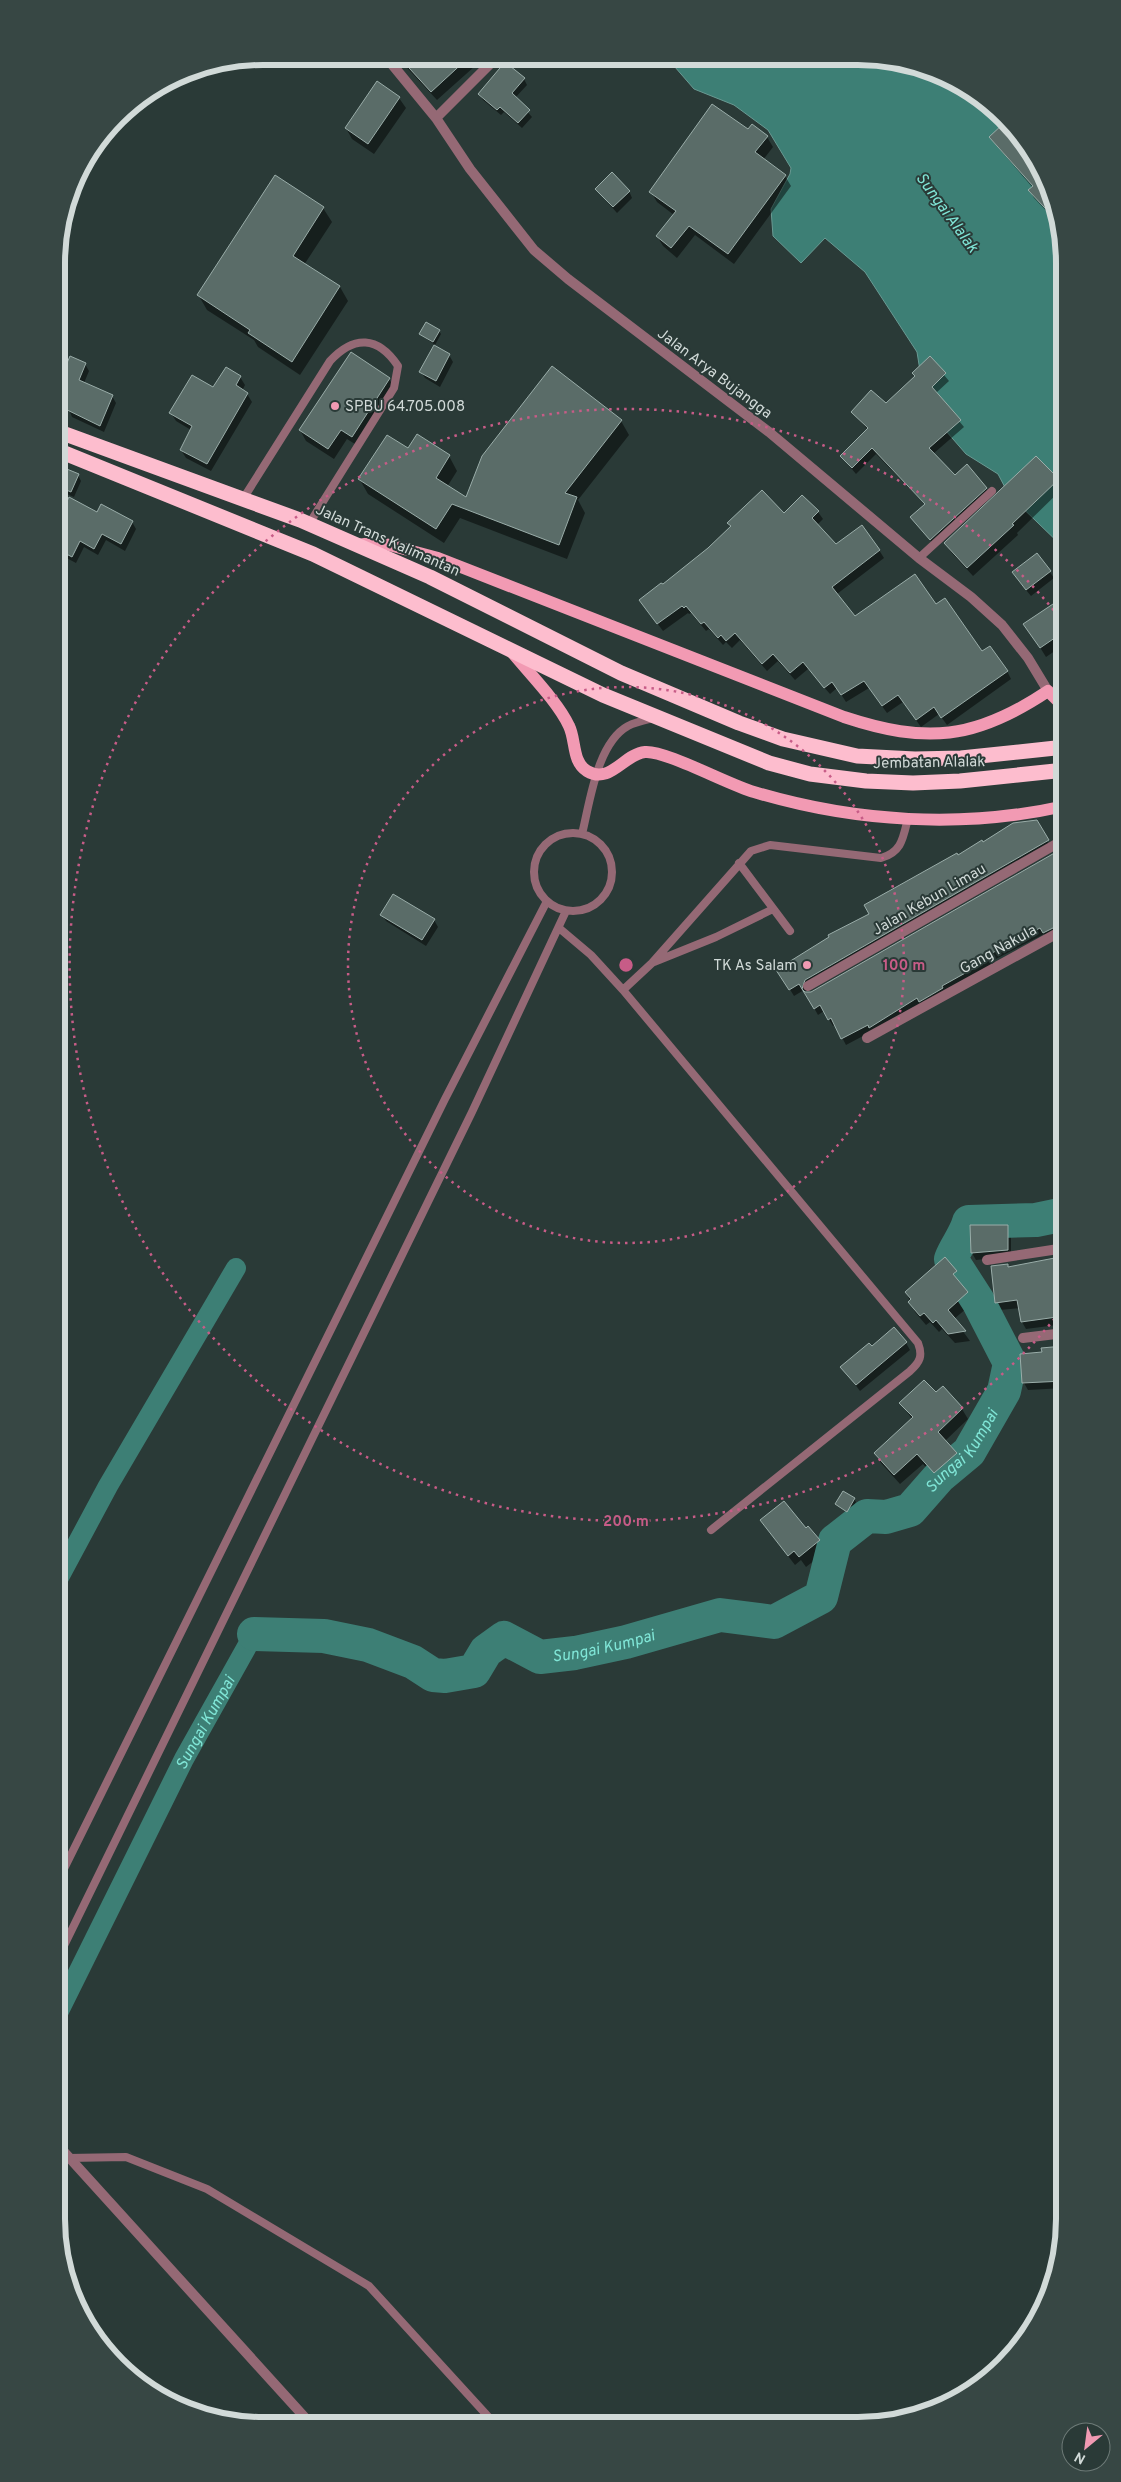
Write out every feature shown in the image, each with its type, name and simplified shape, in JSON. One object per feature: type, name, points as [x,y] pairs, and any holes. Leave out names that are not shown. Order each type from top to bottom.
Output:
[{"type":"highway","name":"Jalan Trans Kalimantan","points":[[65,434],[309,524],[358,545],[430,577],[621,673],[694,704]]},
{"type":"highway","points":[[65,453],[314,554],[509,650],[654,718]]},
{"type":"highway","name":"Jembatan Alalak","points":[[694,704],[783,739],[857,756],[916,759],[961,758],[1056,748]]},
{"type":"highway","name":"Jembatan Alalak","points":[[654,718],[769,763],[810,774],[866,781],[913,783],[960,781],[1056,771]]},
{"type":"main road","points":[[358,545],[378,542],[438,558],[844,718],[882,730],[936,735],[965,730],[984,725],[1026,706],[1048,691],[1056,699]]},
{"type":"main road","points":[[509,650],[570,726],[579,764],[587,771],[597,774],[617,768],[644,752],[664,755],[752,792],[794,804],[884,819],[961,820],[1056,807]]},
{"type":"street","name":"Jalan Arya Bujangga","points":[[393,65],[436,118],[470,169],[534,250],[568,279],[769,432],[919,558],[971,597],[1002,625],[1028,658],[1048,691]]},
{"type":"street","points":[[436,118],[489,65]]},
{"type":"street","name":"Jalan Kebun Limau","points":[[808,986],[1056,845]]},
{"type":"street","name":"Gang Nakula","points":[[867,1038],[1056,934]]},
{"type":"street","points":[[987,1260],[1056,1249]]},
{"type":"street","points":[[1022,1338],[1056,1334]]},
{"type":"street","points":[[65,2154],[304,2417]]},
{"type":"lane","points":[[243,499],[330,361],[341,349],[352,343],[374,343],[392,357],[398,366],[394,388],[309,524]]},
{"type":"lane","points":[[919,558],[992,492]]},
{"type":"lane","points":[[582,834],[597,774],[608,746],[617,735],[629,726],[654,718]]},
{"type":"lane","points":[[623,990],[652,963],[751,851],[770,845],[881,858],[892,855],[899,847],[908,818]]},
{"type":"lane","points":[[560,834],[582,834],[591,837],[603,846],[611,860],[612,875],[608,890],[598,902],[585,910],[566,910],[554,907],[547,901],[535,884],[533,868],[537,853],[547,841],[560,834]]},
{"type":"lane","points":[[739,863],[790,931]]},
{"type":"lane","points":[[65,1867],[445,1099],[547,901]]},
{"type":"lane","points":[[652,963],[716,937],[774,909]]},
{"type":"lane","points":[[65,1944],[472,1112],[566,910]]},
{"type":"lane","points":[[559,928],[591,955],[623,990],[918,1343],[921,1350],[922,1357],[919,1363],[910,1371],[711,1530]]},
{"type":"lane","points":[[68,2158],[126,2158],[207,2189],[369,2286],[488,2417]]},
{"type":"water","name":"Sungai Alalak","points":[[673,65],[871,65],[909,72],[945,85],[968,98],[1007,133],[1023,153],[1041,187],[1049,212],[1056,250],[1056,540],[1009,495],[998,474],[966,454],[926,408],[917,352],[865,272],[825,238],[801,263],[773,236],[771,209],[790,174],[791,168],[768,130],[734,105],[694,89]]},
{"type":"building","points":[[406,65],[460,65],[431,92]]},
{"type":"building","points":[[502,65],[509,65],[525,78],[512,93],[530,110],[518,123],[500,107],[497,110],[478,94]]},
{"type":"building","points":[[377,81],[400,97],[368,144],[345,128]]},
{"type":"building","points":[[712,104],[748,129],[752,124],[768,136],[755,152],[786,175],[728,254],[689,226],[671,248],[656,236],[676,211],[649,192]]},
{"type":"building","points":[[1001,126],[1023,153],[1041,187],[1049,212],[1028,190],[1033,186],[989,137]]},
{"type":"building","points":[[612,172],[630,191],[613,207],[595,189]]},
{"type":"building","points":[[275,175],[324,207],[293,256],[340,286],[292,362],[248,333],[250,330],[197,295]]},
{"type":"building","points":[[426,322],[440,330],[433,342],[419,334]]},
{"type":"building","points":[[434,345],[450,354],[436,381],[419,372]]},
{"type":"building","points":[[351,352],[390,378],[352,437],[341,430],[328,449],[299,430]]},
{"type":"building","points":[[70,356],[86,363],[79,380],[113,395],[100,426],[65,409],[65,368]]},
{"type":"building","points":[[930,356],[946,373],[932,387],[961,420],[929,448],[955,475],[967,464],[987,488],[930,540],[910,517],[925,504],[872,448],[852,468],[840,456],[868,428],[851,412],[871,390],[886,403],[915,376],[912,373]]},
{"type":"building","points":[[552,366],[622,420],[565,493],[577,497],[559,545],[452,504],[436,529],[358,479],[387,435],[408,448],[417,434],[450,455],[436,478],[466,497],[482,456]]},
{"type":"building","points":[[226,367],[241,376],[236,385],[248,393],[207,464],[180,450],[192,426],[169,413],[192,375],[213,387]]},
{"type":"building","points":[[1036,456],[1056,476],[1056,482],[1012,524],[1014,525],[967,568],[944,543]]},
{"type":"building","points":[[65,468],[79,474],[71,492],[65,489]]},
{"type":"building","points":[[762,490],[784,513],[802,495],[819,511],[812,518],[836,544],[862,525],[880,550],[832,587],[855,616],[915,574],[936,604],[945,598],[982,651],[990,646],[1008,671],[941,718],[934,707],[916,720],[898,695],[882,706],[864,681],[841,695],[832,682],[824,688],[803,662],[790,673],[773,654],[762,664],[735,633],[726,641],[721,635],[718,638],[704,622],[701,624],[686,606],[684,608],[682,606],[657,624],[639,600],[661,583],[663,584],[708,548],[731,526],[727,523]]},
{"type":"building","points":[[69,497],[97,512],[101,504],[133,521],[121,544],[102,534],[94,549],[80,541],[72,557],[65,553],[65,505]]},
{"type":"building","points":[[1037,553],[1051,571],[1026,590],[1012,572]]},
{"type":"building","points":[[1056,602],[1056,637],[1040,648],[1023,624]]},
{"type":"building","points":[[1037,820],[1049,840],[805,980],[802,989],[799,984],[789,990],[776,970],[829,937],[828,935],[869,914],[864,905],[957,853],[958,855],[982,840],[983,842],[1013,823]]},
{"type":"building","points":[[1056,852],[1056,926],[1043,933],[1040,928],[992,953],[994,957],[942,986],[943,988],[919,1002],[917,998],[869,1028],[868,1025],[841,1039],[831,1018],[828,1020],[820,1005],[814,1009],[802,989],[805,992],[811,992]]},
{"type":"building","points":[[393,894],[435,919],[422,940],[380,915]]},
{"type":"building","points":[[970,1225],[1008,1225],[1008,1250],[971,1253]]},
{"type":"building","points":[[945,1257],[957,1271],[953,1274],[968,1292],[948,1310],[966,1331],[948,1334],[936,1320],[933,1323],[924,1313],[920,1316],[908,1302],[911,1299],[905,1292]]},
{"type":"building","points":[[1056,1258],[1056,1317],[1021,1322],[1017,1300],[995,1303],[991,1266],[1008,1264],[1008,1267]]},
{"type":"building","points":[[894,1327],[907,1342],[856,1385],[840,1367],[869,1343],[872,1346]]},
{"type":"building","points":[[1056,1347],[1056,1381],[1022,1383],[1020,1354],[1042,1352],[1041,1348]]},
{"type":"building","points":[[924,1380],[936,1392],[943,1386],[963,1408],[938,1432],[957,1453],[934,1473],[917,1454],[894,1475],[874,1453],[913,1417],[899,1403]]},
{"type":"building","points":[[843,1491],[855,1498],[847,1512],[835,1504]]},
{"type":"building","points":[[784,1501],[806,1528],[808,1526],[820,1540],[799,1557],[794,1551],[788,1556],[760,1520]]},
{"type":"waterway","name":"Sungai Kumpai","points":[[254,1634],[324,1636],[368,1645],[413,1662],[433,1675],[445,1676],[474,1671],[486,1651],[504,1638],[540,1657],[575,1653],[626,1642],[720,1615],[774,1622],[821,1597],[835,1541],[867,1516],[886,1517],[910,1510],[939,1477],[969,1452],[1004,1391],[1010,1363],[978,1301],[951,1259],[969,1222],[1036,1220],[1056,1216]]},
{"type":"waterway","points":[[65,1566],[108,1486],[236,1268]]},
{"type":"waterway","name":"Sungai Kumpai","points":[[65,1999],[184,1759],[254,1634]]},
{"type":"place","name":"SPBU 64.705.008","points":[[335,406]]},
{"type":"place","name":"TK As Salam","points":[[807,965]]}]
